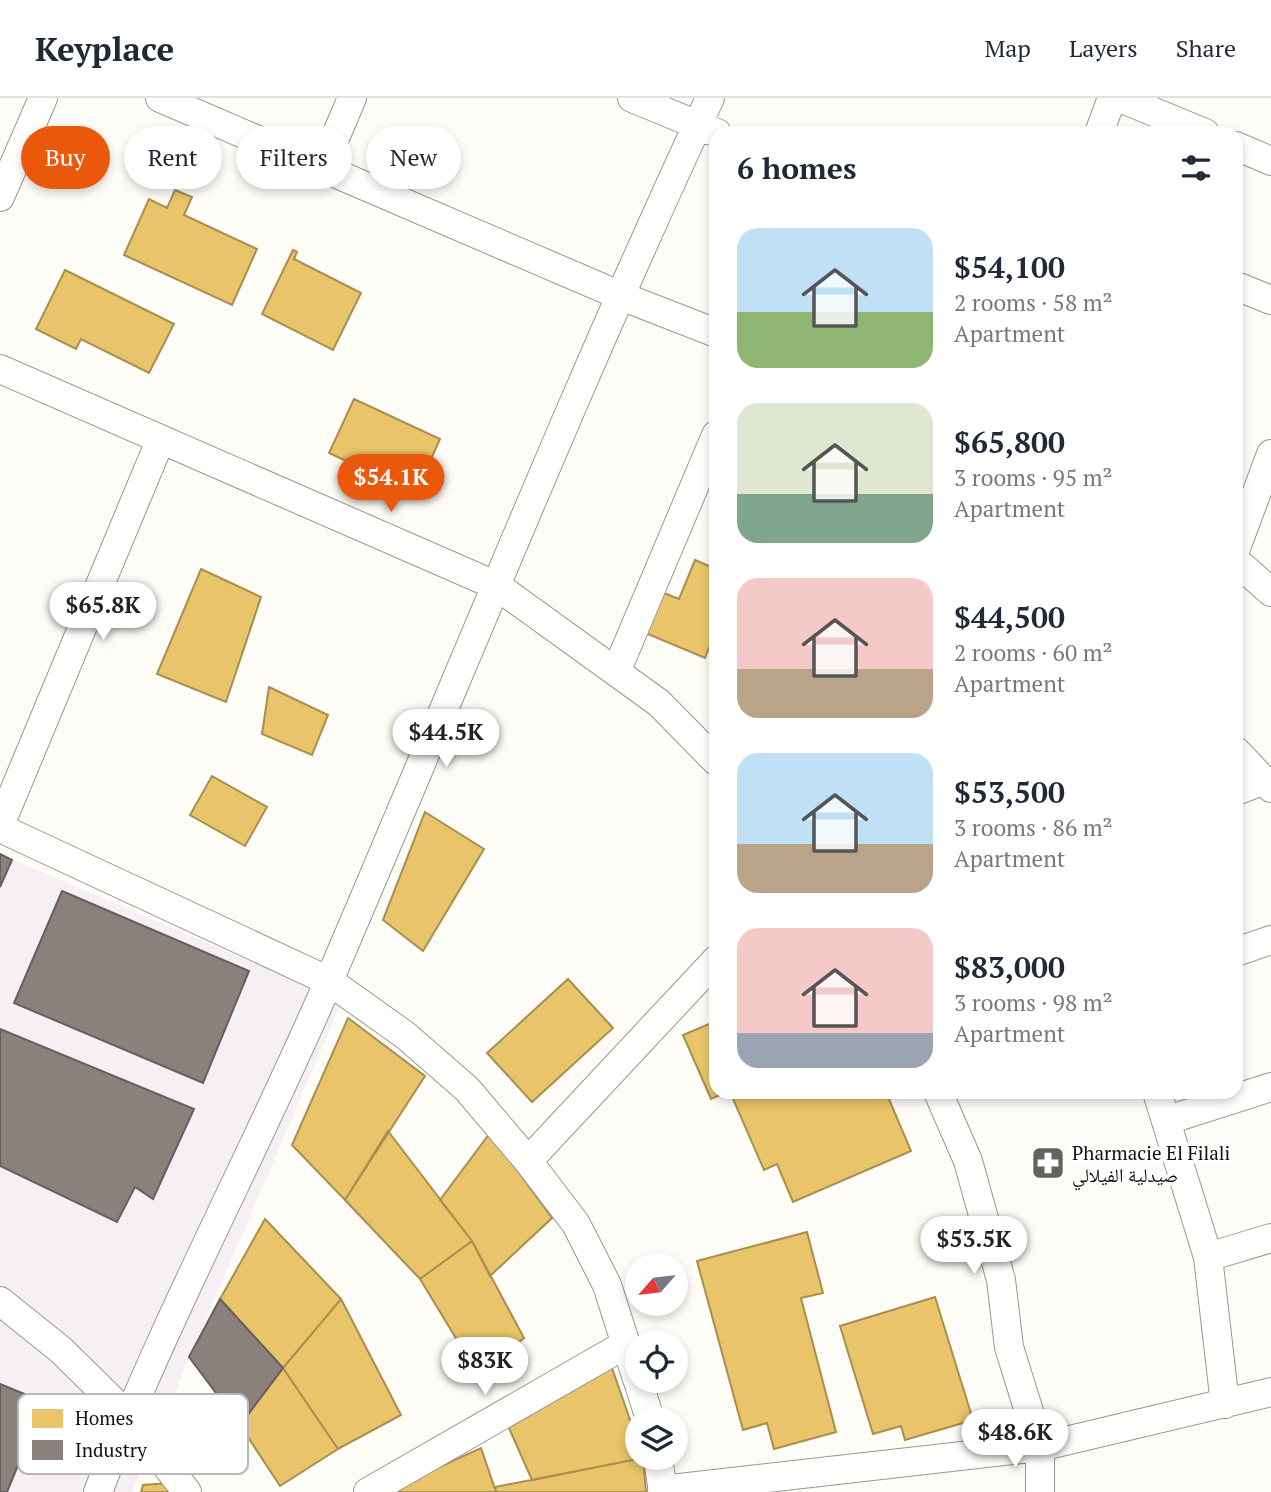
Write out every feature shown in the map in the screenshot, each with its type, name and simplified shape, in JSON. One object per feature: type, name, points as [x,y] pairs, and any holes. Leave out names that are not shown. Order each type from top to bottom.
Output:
[{"type":"street","points":[[0,197],[43,98]]},
{"type":"street","points":[[159,98],[236,130]]},
{"type":"street","points":[[340,126],[352,98]]},
{"type":"street","points":[[632,98],[707,129]]},
{"type":"street","points":[[137,1394],[329,981],[621,296],[707,129],[710,98]]},
{"type":"street","points":[[1102,126],[1112,98]]},
{"type":"street","points":[[1120,98],[1188,126]]},
{"type":"street","points":[[1243,149],[1271,160]]},
{"type":"street","points":[[352,179],[621,296],[709,329]]},
{"type":"street","points":[[1243,289],[1271,300]]},
{"type":"street","points":[[0,369],[497,586],[659,703],[709,750]]},
{"type":"street","points":[[160,441],[0,827],[329,981],[405,1035],[467,1089],[528,1161],[576,1224],[607,1285],[625,1340]]},
{"type":"street","points":[[616,672],[709,452]]},
{"type":"street","points":[[1243,529],[1271,454]]},
{"type":"street","points":[[1243,567],[1271,592]]},
{"type":"street","points":[[1243,758],[1268,784]]},
{"type":"street","points":[[1243,789],[1268,784]]},
{"type":"street","points":[[1243,950],[1271,940]]},
{"type":"street","points":[[528,1161],[709,967]]},
{"type":"street","points":[[1243,1096],[1271,1087]]},
{"type":"street","points":[[942,1099],[968,1161],[1001,1280],[1009,1347],[1040,1447],[1040,1492]]},
{"type":"street","points":[[1160,1099],[1208,1257],[1226,1404]]},
{"type":"street","points":[[1168,1119],[1232,1099]]},
{"type":"street","points":[[1208,1257],[1271,1238]]},
{"type":"street","points":[[0,1301],[61,1350],[106,1394]]},
{"type":"street","points":[[368,1492],[625,1344]]},
{"type":"street","points":[[659,1470],[662,1491],[1040,1447],[1271,1392]]},
{"type":"street","points":[[98,1492],[105,1474]]},
{"type":"street","points":[[173,1474],[187,1492]]},
{"type":"shaded area","points":[[0,854],[342,1001],[174,1394],[18,1394],[18,1474],[140,1474],[132,1492],[0,1492]]},
{"type":"building: Homes","points":[[175,190],[192,197],[184,215],[257,249],[232,305],[124,255],[149,199],[167,208]]},
{"type":"building: Homes","points":[[293,250],[297,252],[294,259],[361,293],[333,350],[262,314]]},
{"type":"building: Homes","points":[[65,270],[174,324],[149,373],[81,339],[76,349],[36,329]]},
{"type":"building: Homes","points":[[354,399],[440,439],[416,493],[329,453]]},
{"type":"building: Homes","points":[[695,560],[709,566],[709,648],[705,658],[643,632],[659,591],[679,599]]},
{"type":"building: Homes","points":[[201,569],[261,597],[226,702],[157,674]]},
{"type":"building: Homes","points":[[269,687],[328,715],[312,755],[262,734]]},
{"type":"building: Homes","points":[[212,776],[267,807],[245,846],[190,815]]},
{"type":"building: Homes","points":[[425,812],[484,849],[423,951],[383,920]]},
{"type":"building: Homes","points":[[568,979],[613,1028],[532,1102],[487,1053]]},
{"type":"building: Homes","points":[[348,1018],[425,1076],[345,1200],[292,1145]]},
{"type":"building: Homes","points":[[709,1024],[709,1094],[683,1035]]},
{"type":"building: Homes","points":[[733,1099],[889,1099],[911,1151],[793,1202],[777,1164],[764,1170]]},
{"type":"building: Homes","points":[[388,1131],[472,1241],[420,1279],[345,1200]]},
{"type":"building: Homes","points":[[490,1133],[552,1218],[490,1276],[472,1241],[440,1200]]},
{"type":"building: Homes","points":[[265,1219],[341,1299],[283,1368],[220,1299]]},
{"type":"building: Homes","points":[[807,1232],[823,1293],[801,1298],[836,1432],[774,1449],[767,1423],[743,1430],[697,1261]]},
{"type":"building: Homes","points":[[472,1241],[524,1338],[479,1376],[420,1279]]},
{"type":"building: Homes","points":[[935,1297],[973,1420],[905,1440],[901,1426],[873,1434],[840,1326]]},
{"type":"building: Homes","points":[[341,1299],[401,1415],[338,1449],[283,1368]]},
{"type":"building: Homes","points":[[283,1368],[338,1449],[280,1486],[248,1437],[248,1414]]},
{"type":"building: Homes","points":[[612,1368],[626,1407],[625,1462],[532,1480],[505,1419]]},
{"type":"building: Homes","points":[[481,1448],[496,1492],[384,1492]]},
{"type":"building: Homes","points":[[625,1462],[625,1470],[644,1470],[646,1492],[496,1492],[495,1487]]},
{"type":"building: Homes","points":[[169,1483],[173,1492],[141,1492],[143,1485]]},
{"type":"building: Industry","points":[[0,854],[12,860],[0,887]]},
{"type":"building: Industry","points":[[62,891],[249,971],[203,1083],[14,1003]]},
{"type":"building: Industry","points":[[0,1029],[194,1109],[153,1199],[135,1187],[117,1222],[0,1166]]},
{"type":"building: Industry","points":[[220,1299],[283,1368],[248,1414],[248,1394],[217,1394],[189,1357]]},
{"type":"building: Industry","points":[[0,1384],[24,1394],[18,1394],[18,1465],[7,1492],[0,1492]]},
{"type":"place","name":"Pharmacie El Filali صيدلية الفيلالي","points":[[1048,1163]]}]
